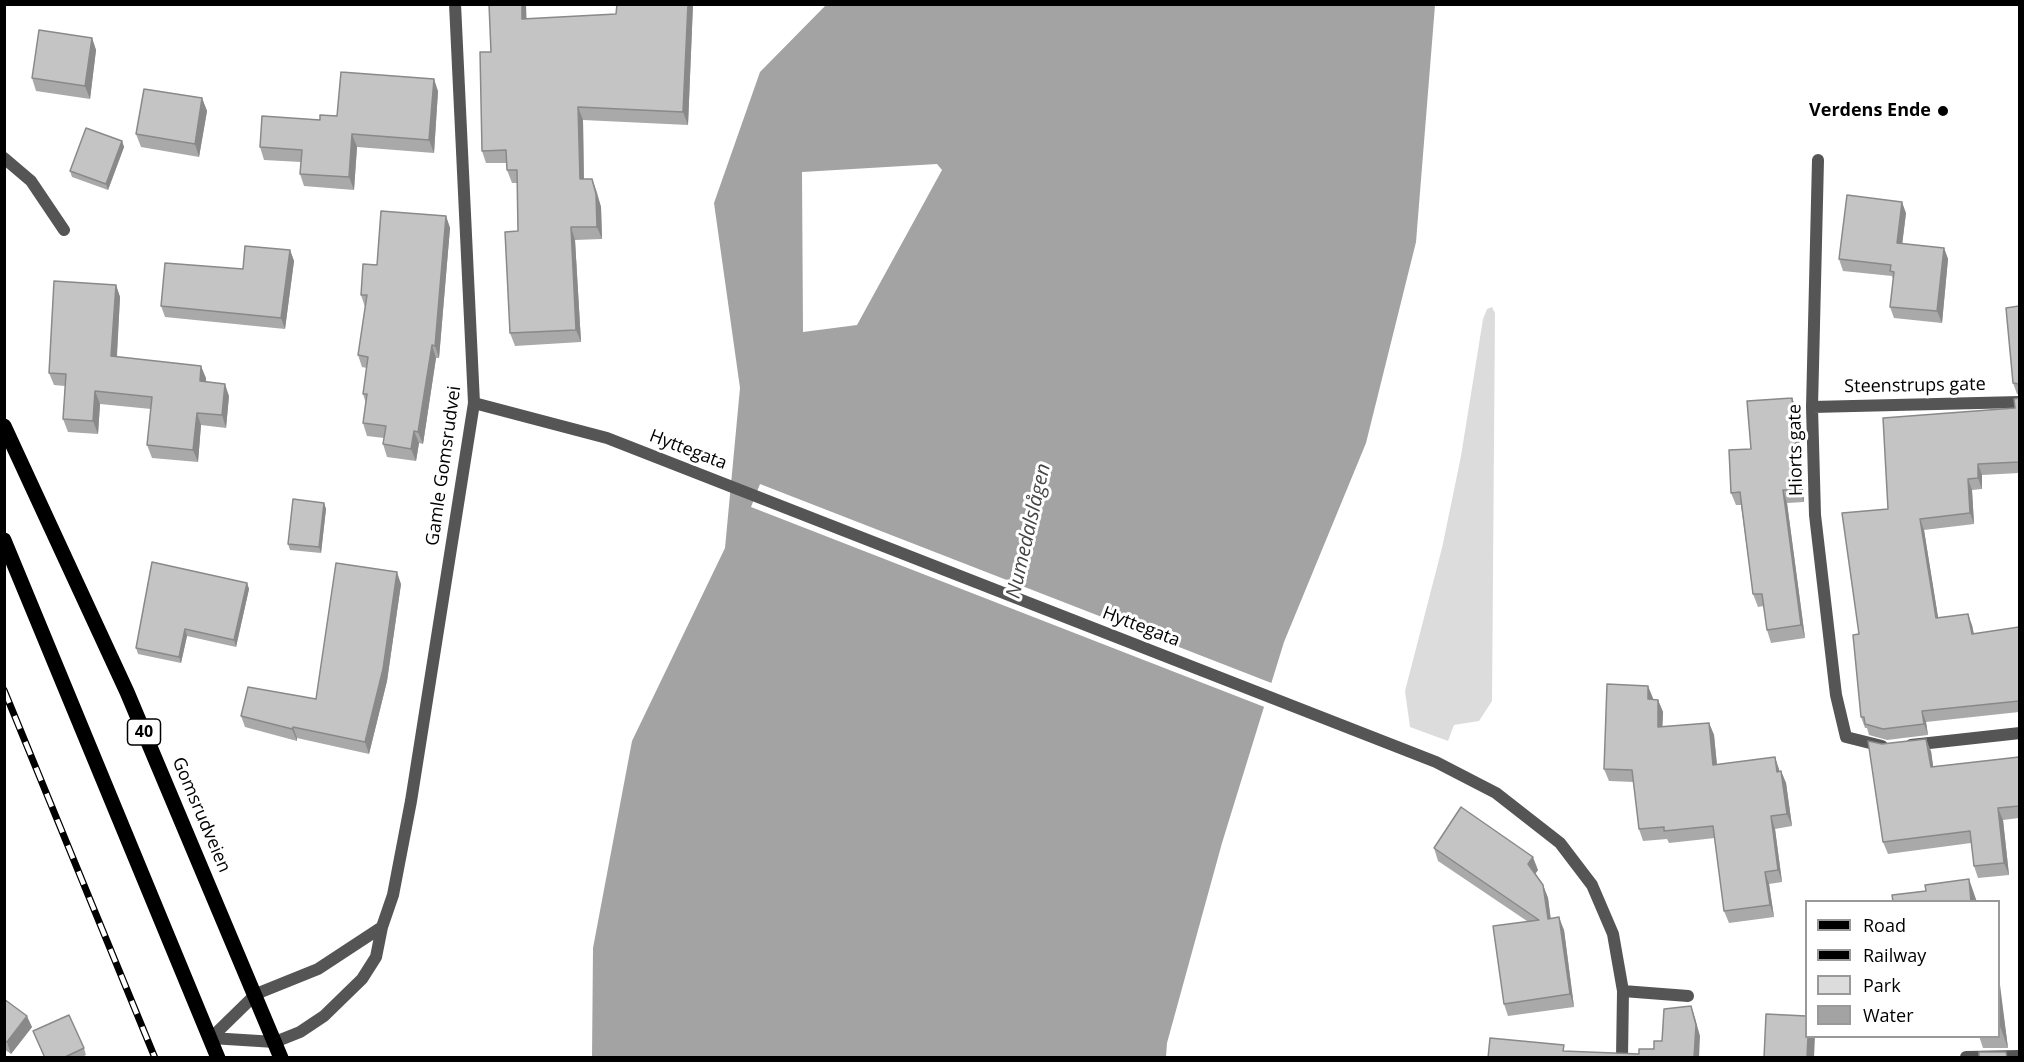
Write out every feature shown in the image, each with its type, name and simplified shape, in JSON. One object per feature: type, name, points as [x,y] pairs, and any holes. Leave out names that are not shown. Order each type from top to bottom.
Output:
[{"type":"main road","name":"Gomsrudveien","points":[[4,426],[127,692],[281,1058]]},
{"type":"main road","points":[[4,540],[218,1058]]},
{"type":"street","name":"Gamle Gomsrudvei","points":[[211,1038],[275,1042],[300,1032],[340,1004],[362,979],[376,957],[382,927],[393,895],[403,846],[474,403],[455,4]]},
{"type":"street","points":[[4,158],[31,181],[64,230]]},
{"type":"street","name":"Hiorts gate","points":[[1818,160],[1812,407],[1815,515],[1836,695],[1846,736],[1886,748],[2019,732]]},
{"type":"street","name":"Steenstrups gate","points":[[1812,407],[2019,402]]},
{"type":"street","name":"Hyttegata","points":[[474,403],[607,438],[1436,762],[1496,793],[1560,843],[1592,885],[1613,934],[1623,991],[1622,1058]]},
{"type":"street","points":[[211,1038],[256,994],[318,969],[382,927]]},
{"type":"street","points":[[1623,991],[1688,996]]},
{"type":"street","points":[[1966,1058],[2019,1056]]},
{"type":"green space","points":[[1492,307],[1495,313],[1492,701],[1479,721],[1454,725],[1448,741],[1410,727],[1405,691],[1442,548],[1461,456],[1483,319],[1487,309]]},
{"type":"water","name":"Numedalslågen","points":[[826,5],[1435,5],[1416,242],[1366,443],[1284,642],[1222,843],[1167,1043],[1166,1057],[592,1058],[593,948],[632,741],[725,548],[740,388],[714,203],[760,72]],"holes":[[[937,164],[942,170],[857,325],[803,332],[802,172]]]},
{"type":"pier","points":[[760,484],[1274,684],[1267,708],[751,507]]},
{"type":"building","points":[[489,4],[522,4],[522,19],[616,14],[617,4],[688,4],[683,112],[578,107],[580,179],[592,179],[596,194],[597,227],[571,227],[576,330],[510,333],[505,232],[518,231],[517,170],[507,170],[506,150],[482,151],[480,52],[491,52]]},
{"type":"building","points":[[39,30],[92,38],[85,86],[32,78]]},
{"type":"building","points":[[341,72],[434,79],[429,140],[352,134],[349,177],[300,174],[302,150],[260,147],[262,116],[320,120],[320,115],[337,116]]},
{"type":"building","points":[[144,89],[202,98],[195,144],[136,134]]},
{"type":"building","points":[[86,128],[122,141],[106,184],[70,171]]},
{"type":"building","points":[[1847,195],[1902,202],[1897,243],[1944,248],[1937,311],[1890,307],[1894,272],[1890,271],[1891,265],[1839,259]]},
{"type":"building","points":[[381,211],[446,216],[435,346],[432,345],[418,432],[414,431],[411,449],[383,444],[386,426],[363,423],[367,394],[363,394],[368,357],[358,355],[367,295],[361,295],[363,264],[377,265]]},
{"type":"building","points":[[245,246],[290,250],[281,318],[161,306],[165,263],[243,269]]},
{"type":"building","points":[[54,281],[116,285],[111,356],[201,366],[200,381],[225,384],[222,415],[197,413],[193,450],[147,445],[152,397],[95,391],[93,421],[63,419],[66,374],[49,373]]},
{"type":"building","points":[[2019,306],[2019,384],[2013,383],[2006,308]]},
{"type":"building","points":[[1792,398],[1799,490],[1783,490],[1801,625],[1767,630],[1762,594],[1753,594],[1740,492],[1731,493],[1729,450],[1751,449],[1747,401]]},
{"type":"building","points":[[2019,398],[2019,462],[1978,464],[1978,478],[1968,479],[1970,513],[1920,519],[1936,618],[1968,614],[1972,634],[2019,627],[2019,701],[1922,711],[1924,724],[1883,729],[1865,724],[1864,717],[1861,717],[1853,635],[1859,634],[1842,513],[1888,509],[1883,418],[2015,408],[2014,399]]},
{"type":"building","points":[[293,499],[324,503],[319,547],[288,544]]},
{"type":"building","points":[[152,562],[247,583],[234,640],[185,629],[179,657],[136,648]]},
{"type":"building","points":[[336,563],[397,572],[383,669],[365,742],[293,727],[292,729],[241,716],[248,687],[316,699]]},
{"type":"building","points":[[1607,684],[1648,686],[1648,699],[1658,700],[1658,727],[1709,723],[1713,765],[1775,757],[1777,772],[1781,771],[1787,814],[1771,816],[1778,870],[1765,872],[1770,905],[1724,911],[1713,826],[1664,831],[1664,827],[1639,829],[1632,770],[1604,769]]},
{"type":"building","points":[[1926,739],[1931,767],[2019,757],[2019,806],[1998,808],[2004,863],[1974,866],[1970,831],[1883,842],[1868,741],[1882,744]]},
{"type":"building","points":[[1461,807],[1533,857],[1528,864],[1543,885],[1548,919],[1559,917],[1570,994],[1504,1004],[1493,926],[1539,920],[1434,848]]},
{"type":"building","points":[[1969,879],[1971,900],[1893,900],[1892,895],[1926,891],[1925,885]]},
{"type":"building","points":[[4,999],[27,1016],[7,1042],[4,1040]]},
{"type":"building","points":[[1691,1006],[1696,1025],[1694,1058],[1488,1058],[1490,1038],[1564,1045],[1563,1051],[1639,1054],[1639,1049],[1654,1049],[1654,1041],[1662,1041],[1664,1009]]},
{"type":"building","points":[[1766,1014],[1805,1016],[1805,1038],[1808,1038],[1807,1058],[1764,1058]]},
{"type":"building","points":[[69,1015],[84,1048],[63,1058],[45,1058],[33,1031]]},
{"type":"building","points":[[1979,1052],[2006,1052],[2007,1058],[1979,1058]]},
{"type":"railway","points":[[4,690],[155,1058]]},
{"type":"place","name":"Verdens Ende","points":[[1943,111]]}]
